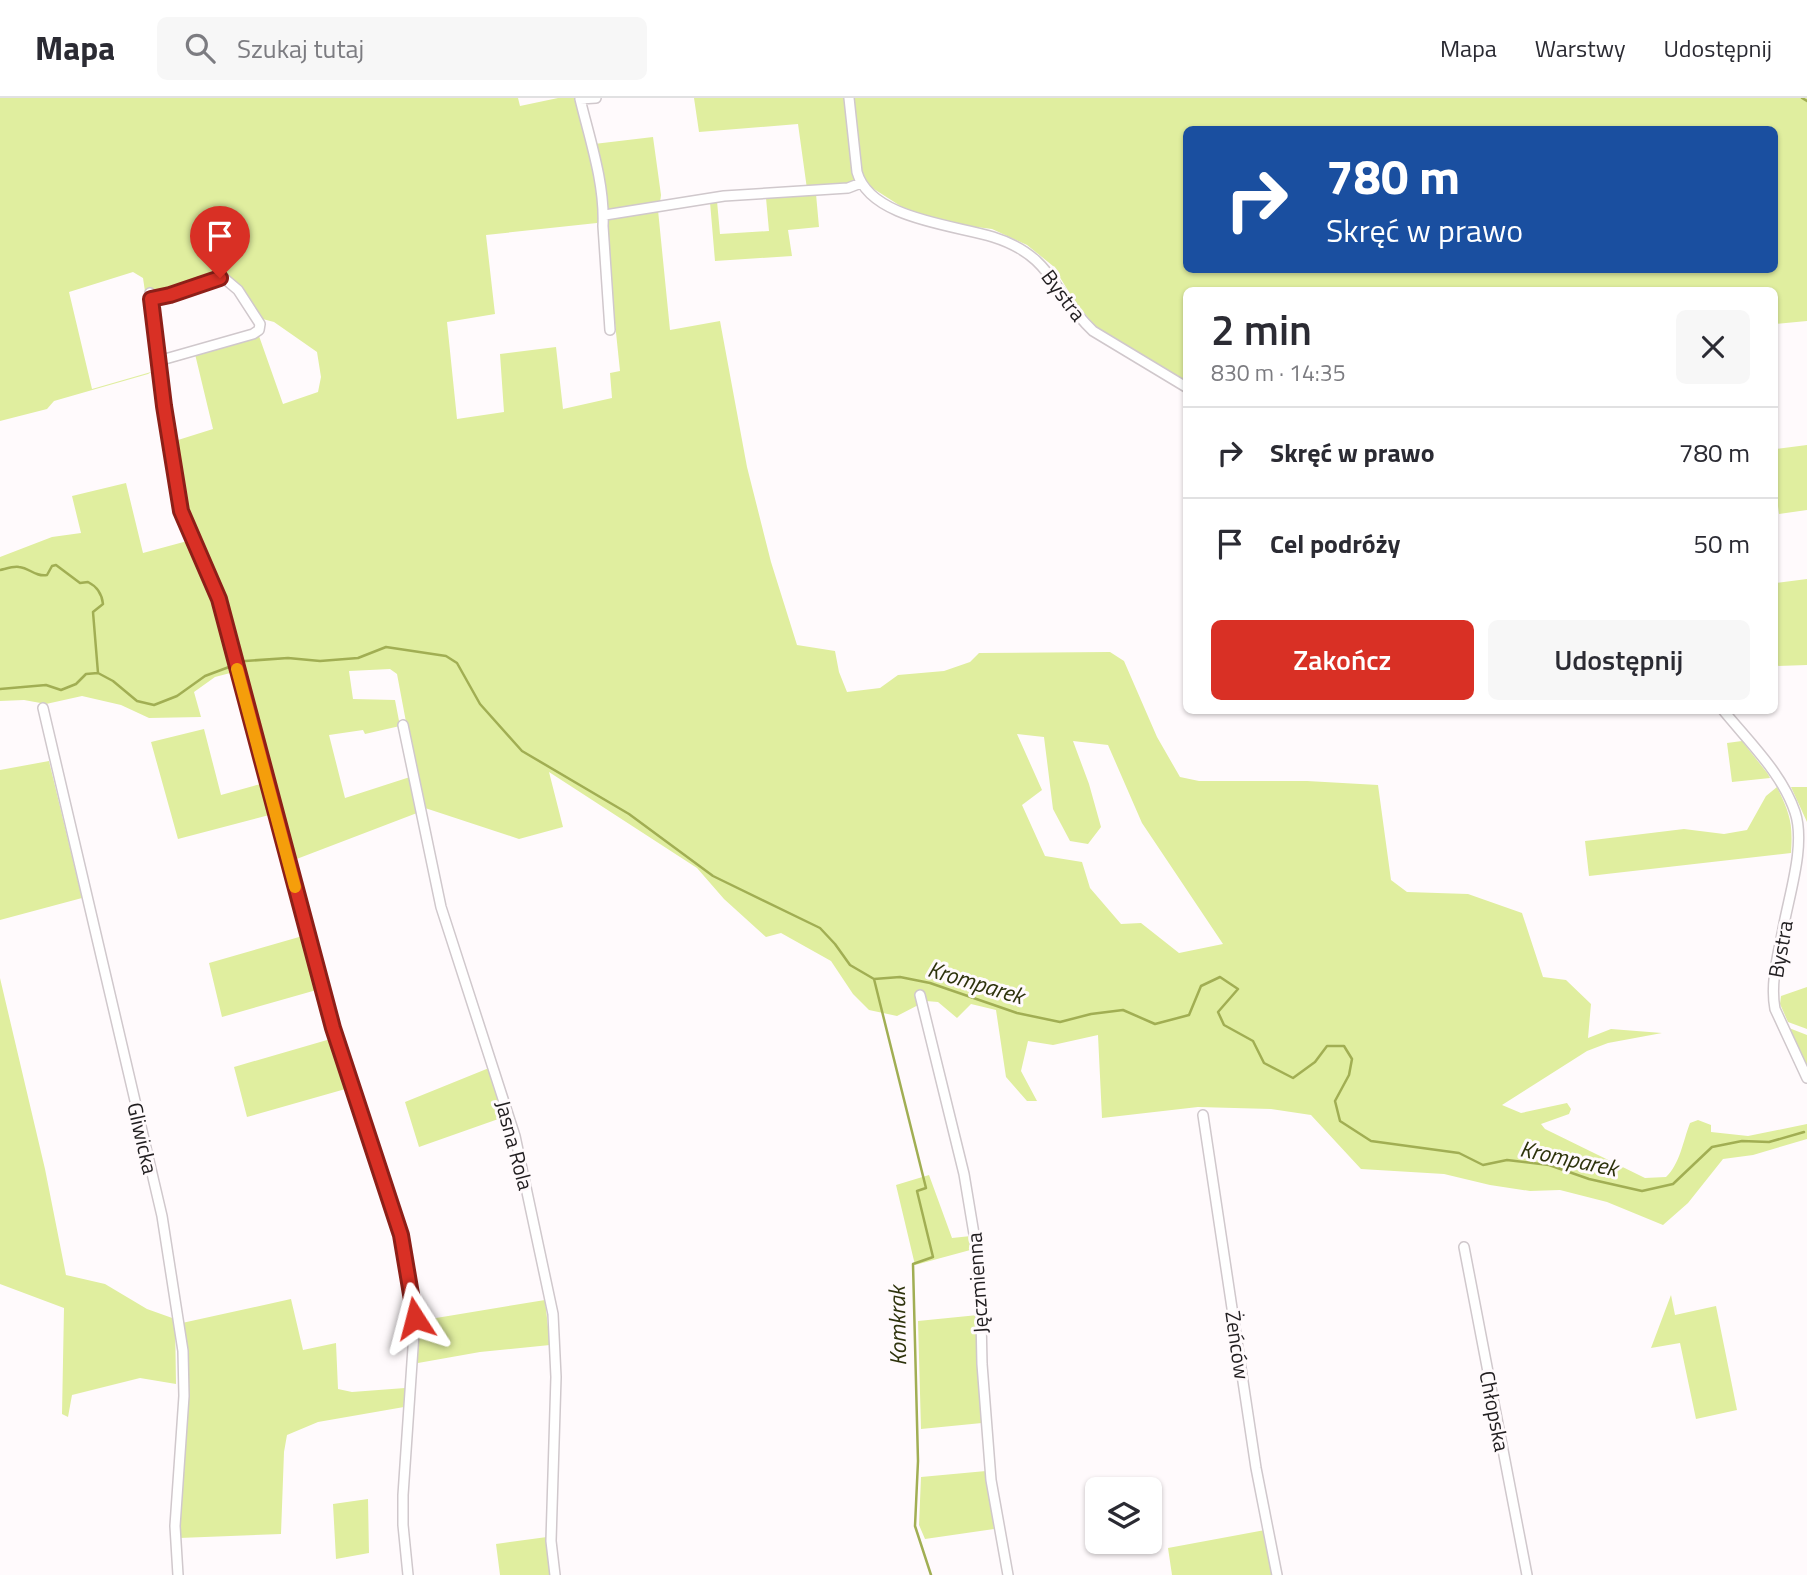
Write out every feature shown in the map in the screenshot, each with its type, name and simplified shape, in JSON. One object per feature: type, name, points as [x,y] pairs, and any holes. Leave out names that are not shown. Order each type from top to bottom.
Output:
[{"type":"street","points":[[596,98],[580,99],[605,215],[603,226],[610,330]]},
{"type":"street","points":[[605,215],[724,196],[848,188],[860,183],[849,98]]},
{"type":"street","name":"Bystra","points":[[860,183],[870,194],[901,212],[946,227],[992,236],[1032,257],[1044,266],[1080,320],[1093,331],[1183,385]]},
{"type":"street","points":[[158,361],[253,334],[259,330],[260,324],[238,290],[225,279],[214,279],[170,295],[150,296],[158,361],[181,511],[219,599],[333,1028],[401,1235],[415,1318],[403,1495],[408,1575]]},
{"type":"street","name":"Gliwicka","points":[[43,708],[162,1216],[183,1351],[184,1396],[175,1526],[178,1575]]},
{"type":"street","name":"Bystra","points":[[1726,714],[1778,779],[1795,813],[1796,863],[1778,951],[1773,998],[1775,1009],[1807,1078]]},
{"type":"street","name":"Jasna Rola","points":[[403,725],[441,907],[515,1136],[553,1314],[556,1377],[551,1541],[555,1575]]},
{"type":"street","name":"Jęczmienna","points":[[920,995],[964,1174],[980,1270],[982,1364],[991,1480],[1008,1575]]},
{"type":"street","name":"Żeńców","points":[[1203,1115],[1256,1468],[1278,1575]]},
{"type":"street","name":"Chłopska","points":[[1464,1247],[1527,1575]]},
{"type":"green space","points":[[0,98],[518,98],[520,106],[558,98],[574,98],[593,164],[601,221],[486,235],[495,314],[447,322],[457,419],[504,412],[500,354],[556,347],[563,409],[612,398],[610,373],[620,371],[605,227],[609,218],[658,210],[670,330],[720,321],[747,467],[771,562],[797,645],[835,651],[847,692],[880,688],[898,675],[944,671],[970,662],[979,653],[1110,652],[1124,661],[1157,737],[1180,777],[1199,781],[1307,781],[1378,785],[1391,880],[1407,892],[1468,894],[1522,913],[1543,977],[1566,980],[1591,1004],[1588,1038],[1611,1029],[1662,1033],[1608,1043],[1587,1051],[1502,1105],[1521,1113],[1567,1103],[1571,1109],[1569,1114],[1541,1124],[1545,1129],[1645,1178],[1666,1177],[1671,1172],[1690,1123],[1698,1120],[1711,1125],[1711,1132],[1748,1136],[1807,1124],[1807,1139],[1753,1155],[1723,1159],[1688,1203],[1663,1225],[1607,1202],[1560,1190],[1530,1191],[1444,1174],[1361,1169],[1311,1115],[1271,1109],[1198,1107],[1102,1118],[1098,1035],[1053,1045],[1028,1041],[1021,1071],[1037,1101],[1027,1101],[1006,1077],[996,1010],[971,1004],[957,1018],[938,1002],[926,1001],[897,1016],[869,1010],[853,994],[831,961],[781,933],[766,937],[724,899],[697,868],[549,772],[563,827],[519,839],[422,807],[397,674],[390,669],[349,671],[353,699],[395,700],[400,726],[365,734],[363,730],[329,735],[345,798],[410,777],[417,813],[294,860],[206,548],[189,512],[166,405],[163,364],[183,357],[185,359],[165,367],[178,440],[213,429],[195,354],[259,336],[283,404],[318,392],[321,377],[317,352],[274,322],[259,318],[232,281],[160,294],[149,291],[150,325],[143,278],[133,272],[69,292],[92,389],[151,372],[155,367],[155,370],[148,374],[54,401],[47,409],[0,421]],"holes":[[[1017,734],[1044,737],[1053,809],[1070,841],[1088,844],[1101,827],[1073,741],[1108,745],[1142,823],[1223,944],[1179,953],[1141,923],[1121,924],[1090,888],[1082,862],[1045,856],[1022,805],[1042,790]]]},
{"type":"green space","points":[[694,98],[846,98],[855,179],[849,184],[807,189],[798,124],[699,132]]},
{"type":"green space","points":[[852,98],[1807,98],[1807,321],[1778,324],[1778,287],[1183,287],[1183,379],[1095,326],[1075,302],[1053,266],[1027,245],[992,229],[944,223],[902,207],[863,182]]},
{"type":"green space","points":[[653,137],[660,203],[608,211],[594,144]]},
{"type":"green space","points":[[816,194],[819,227],[788,230],[792,256],[715,261],[710,202],[717,201],[720,234],[769,231],[766,198]]},
{"type":"green space","points":[[1807,445],[1807,510],[1779,514],[1778,449]]},
{"type":"green space","points":[[126,483],[143,553],[191,540],[214,602],[234,672],[215,677],[194,692],[201,717],[149,718],[121,705],[82,696],[46,704],[24,700],[0,701],[0,557],[52,537],[81,533],[72,496]]},
{"type":"green space","points":[[1807,579],[1807,665],[1778,666],[1778,583]]},
{"type":"green space","points":[[204,729],[221,795],[264,783],[273,814],[178,839],[151,742]]},
{"type":"green space","points":[[1742,741],[1770,778],[1732,782],[1727,743]]},
{"type":"green space","points":[[49,761],[82,898],[0,920],[0,770]]},
{"type":"green space","points":[[1777,787],[1790,819],[1791,853],[1589,876],[1585,841],[1684,829],[1724,834],[1747,830],[1766,796]]},
{"type":"green space","points":[[1791,787],[1807,787],[1807,822]]},
{"type":"green space","points":[[306,935],[320,989],[222,1017],[209,963]]},
{"type":"green space","points":[[0,978],[45,1169],[66,1275],[105,1284],[147,1309],[175,1319],[176,1384],[140,1378],[72,1395],[68,1417],[62,1414],[64,1308],[0,1284]]},
{"type":"green space","points":[[1807,987],[1807,1029],[1788,1022],[1780,1004],[1781,996]]},
{"type":"green space","points":[[1789,1028],[1807,1035],[1807,1068]]},
{"type":"green space","points":[[334,1038],[349,1088],[247,1117],[234,1067]]},
{"type":"green space","points":[[489,1068],[504,1117],[419,1147],[405,1102]]},
{"type":"green space","points":[[929,1175],[952,1238],[971,1236],[974,1249],[915,1265],[896,1185]]},
{"type":"green space","points":[[1671,1295],[1675,1315],[1716,1306],[1737,1410],[1696,1419],[1680,1343],[1651,1348]]},
{"type":"green space","points":[[291,1299],[303,1350],[336,1343],[338,1389],[352,1392],[405,1388],[404,1407],[318,1422],[287,1435],[281,1534],[179,1538],[187,1404],[186,1350],[182,1323]]},
{"type":"green space","points":[[545,1300],[550,1345],[480,1352],[418,1363],[418,1321]]},
{"type":"green space","points":[[978,1315],[977,1365],[982,1423],[921,1429],[918,1321]]},
{"type":"green space","points":[[986,1471],[994,1529],[925,1539],[919,1525],[921,1477]]},
{"type":"green space","points":[[368,1499],[369,1553],[336,1559],[333,1504]]},
{"type":"green space","points":[[1265,1530],[1274,1575],[1172,1575],[1168,1548]]},
{"type":"green space","points":[[547,1537],[551,1575],[500,1575],[496,1544]]},
{"type":"waterway","points":[[1802,98],[1807,101]]},
{"type":"waterway","points":[[0,570],[19,567],[39,575],[47,575],[52,566],[56,565],[80,583],[88,582],[96,588],[103,604],[93,612],[98,673]]},
{"type":"waterway","name":"Kromparek","points":[[0,689],[46,685],[61,690],[76,684],[86,674],[98,673],[113,681],[137,701],[154,705],[177,696],[205,676],[245,661],[358,658],[386,647],[446,656],[457,663],[480,704],[522,751],[629,814],[713,876],[820,928],[850,965],[874,979],[900,977],[930,983],[1017,1013],[1060,1022],[1123,1010],[1155,1024],[1189,1015],[1201,986],[1220,977],[1238,989],[1218,1012],[1224,1025],[1253,1041],[1264,1063],[1293,1078],[1315,1062],[1327,1046],[1344,1046],[1352,1059],[1349,1075],[1335,1101],[1340,1121],[1371,1141],[1459,1153],[1483,1165],[1507,1160],[1549,1165],[1589,1179],[1642,1191],[1673,1184],[1712,1147],[1742,1141],[1769,1142],[1804,1132]]},
{"type":"waterway","name":"Komkrak","points":[[874,979],[926,1188],[917,1191],[933,1257],[913,1264],[918,1461],[915,1526],[931,1575]]},
{"type":"slow traffic","points":[[237,669],[295,887]]},
{"type":"route","points":[[220,278],[151,299],[164,406],[181,511],[219,599],[333,1028],[401,1235],[415,1318]]}]
